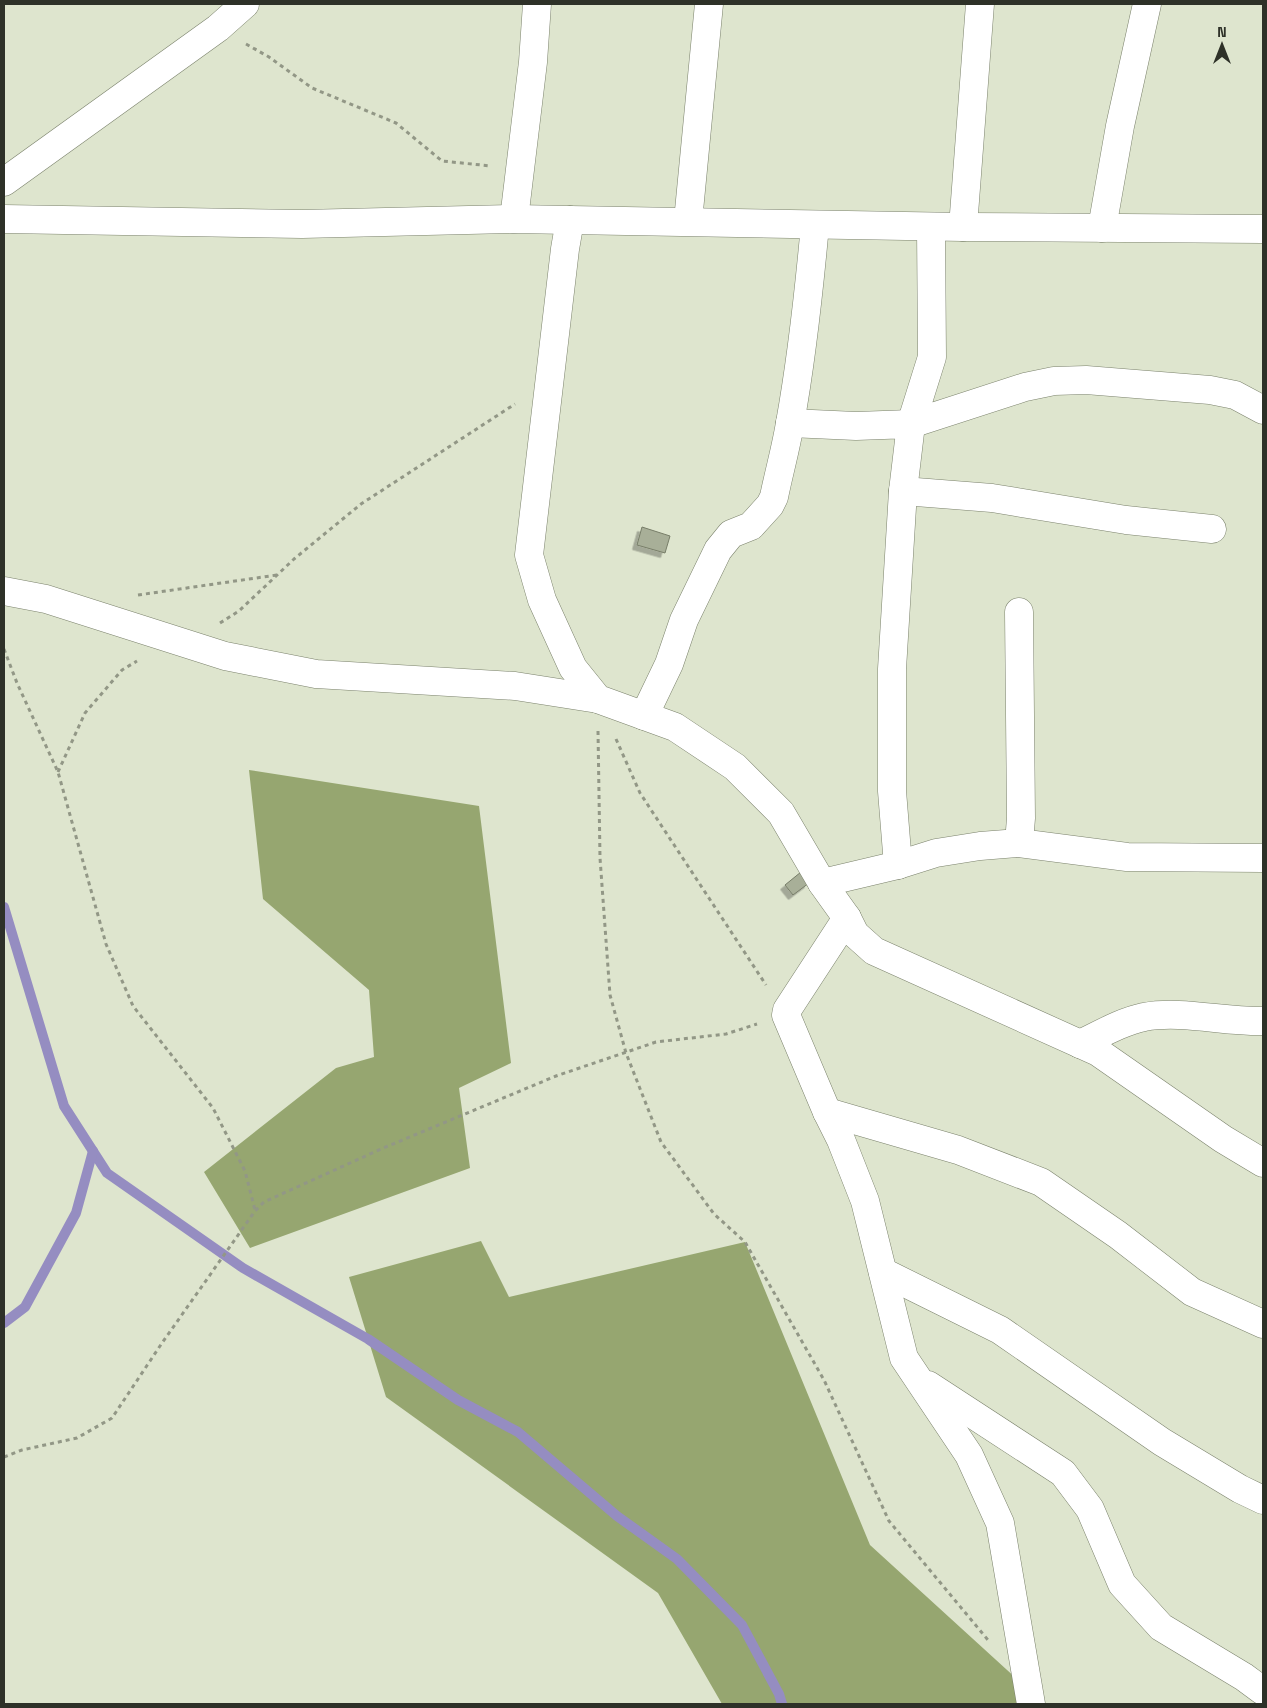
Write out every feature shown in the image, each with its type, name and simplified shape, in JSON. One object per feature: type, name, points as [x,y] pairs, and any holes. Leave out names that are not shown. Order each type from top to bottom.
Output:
[{"type":"street","points":[[4,182],[218,28],[245,4]]},
{"type":"street","points":[[514,219],[533,62],[537,4]]},
{"type":"street","points":[[688,221],[709,4]]},
{"type":"street","points":[[963,227],[980,4]]},
{"type":"street","points":[[1102,228],[1120,126],[1147,4]]},
{"type":"street","points":[[4,219],[302,224],[514,219],[931,227],[1263,229]]},
{"type":"street","points":[[570,220],[529,555],[542,600],[573,668],[598,699]]},
{"type":"street","points":[[644,716],[669,664],[684,620],[718,550],[731,534],[751,526],[770,505],[774,497],[790,423],[810,286],[815,225]]},
{"type":"street","points":[[898,865],[892,790],[892,669],[903,491],[911,424],[932,357],[931,227]]},
{"type":"street","points":[[790,423],[856,426],[911,424],[1025,387],[1054,381],[1086,380],[1210,390],[1235,395],[1263,410]]},
{"type":"street","points":[[903,491],[992,498],[1126,520],[1212,529]]},
{"type":"street","points":[[4,591],[46,599],[225,656],[316,674],[515,686],[598,699],[675,727],[735,767],[781,813],[822,884],[847,918],[855,934],[874,951],[1098,1052],[1223,1139],[1263,1163]]},
{"type":"street","points":[[1019,612],[1019,843]]},
{"type":"street","points":[[822,884],[898,865],[936,853],[980,846],[1019,843],[1127,857],[1263,858]]},
{"type":"street","points":[[847,918],[786,1014],[827,1112],[841,1140],[865,1201],[904,1358],[969,1455],[1000,1523],[1031,1704]]},
{"type":"street","points":[[1080,1044],[1120,1024],[1145,1017],[1170,1015],[1242,1022],[1263,1021]]},
{"type":"street","points":[[827,1112],[958,1150],[1041,1182],[1118,1235],[1192,1292],[1263,1324]]},
{"type":"street","points":[[883,1272],[1000,1330],[1162,1442],[1240,1489],[1263,1500]]},
{"type":"street","points":[[918,1378],[1063,1473],[1090,1509],[1122,1584],[1160,1627],[1244,1677],[1263,1691]]},
{"type":"path","points":[[218,28],[268,58],[312,88],[396,123],[442,161],[519,169]]},
{"type":"path","points":[[186,643],[239,611],[294,559],[361,504],[549,384]]},
{"type":"path","points":[[128,597],[278,575]]},
{"type":"path","points":[[4,649],[17,683],[58,772],[106,944],[133,1006],[213,1108],[245,1171],[255,1210]]},
{"type":"path","points":[[58,772],[85,713],[122,670],[142,658]]},
{"type":"path","points":[[4,1457],[22,1450],[77,1438],[112,1418],[255,1210],[264,1202],[380,1149],[556,1076],[656,1042],[726,1034],[786,1014],[640,793],[598,699]]},
{"type":"path","points":[[598,699],[600,858],[610,995],[626,1053],[662,1142],[714,1214],[745,1242],[824,1380],[888,1521],[991,1644]]},
{"type":"green space","points":[[249,770],[479,806],[511,1063],[459,1088],[470,1168],[250,1248],[204,1172],[336,1068],[374,1057],[369,990],[263,899]]},
{"type":"green space","points":[[481,1241],[509,1297],[745,1242],[870,1545],[1028,1689],[1031,1704],[722,1704],[658,1593],[386,1397],[349,1277]]},
{"type":"building","points":[[642,527],[670,536],[665,553],[637,545]]},
{"type":"building","points":[[801,872],[809,883],[793,895],[785,885]]},
{"type":"waterway","points":[[4,907],[64,1106],[107,1173],[243,1268],[368,1339],[458,1400],[518,1432],[617,1516],[677,1559],[742,1625],[779,1694],[782,1704]]},
{"type":"waterway","points":[[4,1323],[25,1307],[76,1213],[93,1151]]}]
